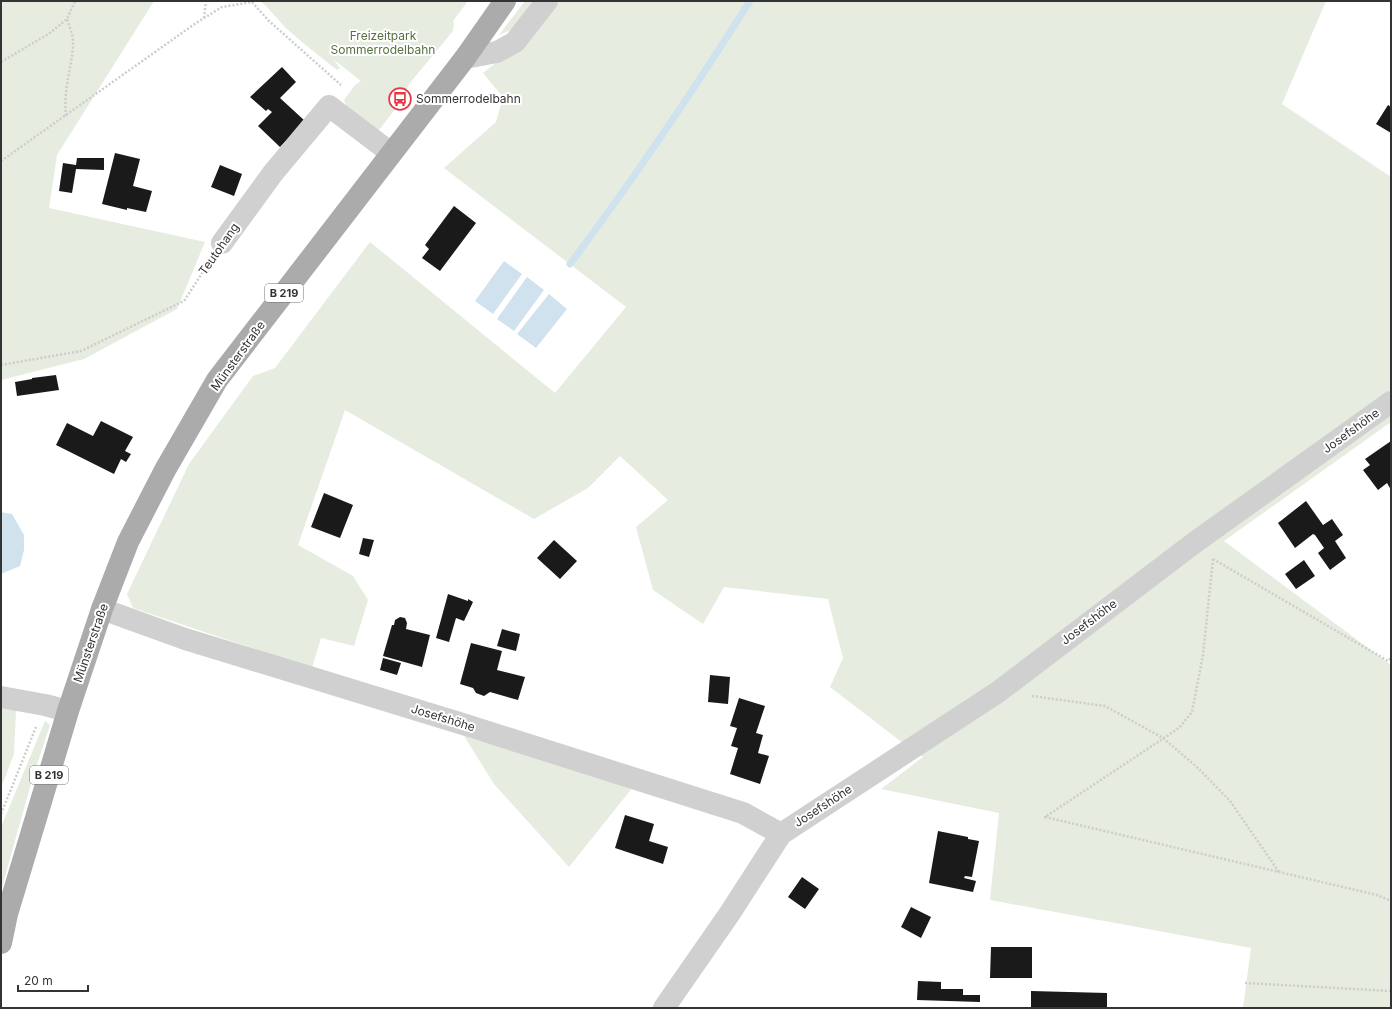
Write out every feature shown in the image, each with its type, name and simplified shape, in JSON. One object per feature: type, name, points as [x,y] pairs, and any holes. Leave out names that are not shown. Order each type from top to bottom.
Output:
[{"type":"main road","name":"Münsterstraße","points":[[1,942],[7,914],[68,711],[102,609],[128,542],[165,470],[217,380],[465,58],[505,1]]},
{"type":"street","points":[[465,58],[497,52],[516,42],[547,1]]},
{"type":"street","name":"Teutohang","points":[[222,243],[273,173],[329,106],[391,153]]},
{"type":"street","name":"Josefshöhe","points":[[664,1008],[730,913],[781,834],[998,692],[1194,543],[1391,402]]},
{"type":"street","name":"Josefshöhe","points":[[102,609],[185,639],[466,725],[743,813],[781,834]]},
{"type":"street","points":[[1,697],[68,711]]},
{"type":"path","points":[[1,62],[50,33],[67,19],[75,1]]},
{"type":"path","points":[[204,18],[206,1]]},
{"type":"path","points":[[2,160],[204,18],[222,7],[252,2],[269,21],[342,87]]},
{"type":"path","points":[[66,116],[64,103],[73,46],[72,32],[67,19]]},
{"type":"path","name":"Teutohang","points":[[1,365],[81,351],[184,300],[222,243]]},
{"type":"path","points":[[1390,661],[1213,559],[1203,655],[1192,712],[1179,728],[1045,817],[1376,895],[1391,901]]},
{"type":"path","points":[[998,692],[1106,706],[1162,738],[1198,768],[1230,801],[1279,872]]},
{"type":"path","points":[[1245,984],[1391,992]]},
{"type":"green space","points":[[1,1],[154,1],[57,155],[49,208],[205,242],[177,309],[84,359],[1,380]]},
{"type":"green space","name":"Freizeitpark Sommerrodelbahn","points":[[260,1],[468,1],[453,21],[453,31],[409,84],[404,97],[380,129],[374,131],[348,111],[344,100],[355,85],[361,81],[333,59],[340,68],[337,70],[292,34]]},
{"type":"green space","points":[[525,1],[535,1],[513,29],[499,35]]},
{"type":"green space","points":[[555,1],[1326,1],[1282,104],[1391,177],[1391,422],[1224,541],[1391,665],[1391,1008],[1243,1008],[1251,948],[990,900],[999,813],[881,789],[923,757],[830,687],[843,658],[828,599],[724,587],[703,624],[653,590],[636,527],[668,500],[620,456],[588,488],[534,519],[345,410],[298,545],[353,576],[368,600],[354,646],[321,638],[312,668],[133,608],[127,594],[189,464],[253,376],[275,368],[370,242],[555,393],[626,307],[444,168],[496,122],[503,97],[483,73],[523,41]]},
{"type":"green space","points":[[1,707],[16,710],[14,754],[1,788]]},
{"type":"green space","points":[[45,721],[50,725],[32,780],[1,891],[1,827]]},
{"type":"green space","points":[[464,736],[633,787],[569,867],[494,784]]},
{"type":"water","points":[[504,261],[522,274],[493,314],[475,301]]},
{"type":"water","points":[[527,277],[544,290],[514,331],[497,319]]},
{"type":"water","points":[[549,294],[567,309],[536,348],[517,334]]},
{"type":"water","points":[[1,512],[12,514],[24,535],[24,550],[20,566],[1,574]]},
{"type":"building","points":[[282,67],[296,82],[280,98],[305,121],[280,147],[258,126],[272,112],[268,109],[266,111],[250,97]]},
{"type":"building","points":[[1388,105],[1391,107],[1391,133],[1376,124]]},
{"type":"building","points":[[115,153],[140,159],[133,186],[152,191],[146,212],[127,208],[127,210],[102,204]]},
{"type":"building","points":[[77,158],[104,158],[104,170],[76,169],[72,193],[59,191],[63,163],[76,165]]},
{"type":"building","points":[[220,165],[242,174],[234,196],[211,187]]},
{"type":"building","points":[[454,206],[476,223],[440,271],[422,258],[429,249],[425,245]]},
{"type":"building","points":[[56,375],[59,390],[17,396],[15,382]]},
{"type":"building","points":[[101,421],[133,437],[125,451],[131,454],[126,462],[121,459],[114,474],[56,445],[67,423],[93,436]]},
{"type":"building","points":[[1391,441],[1391,490],[1387,483],[1378,490],[1363,470],[1370,465],[1365,459]]},
{"type":"building","points":[[324,493],[353,505],[340,538],[311,527]]},
{"type":"building","points":[[1306,501],[1323,525],[1332,519],[1343,535],[1335,541],[1346,558],[1330,570],[1318,553],[1324,548],[1315,535],[1313,534],[1295,548],[1278,523]]},
{"type":"building","points":[[363,538],[374,540],[369,557],[359,554]]},
{"type":"building","points":[[554,540],[577,561],[560,579],[537,558]]},
{"type":"building","points":[[1304,560],[1315,576],[1296,589],[1285,574]]},
{"type":"building","points":[[448,594],[468,601],[468,599],[473,602],[464,621],[456,618],[449,642],[436,638]]},
{"type":"building","points":[[400,617],[405,618],[407,623],[406,629],[430,635],[422,667],[383,656],[392,625],[394,625],[395,620]]},
{"type":"building","points":[[502,629],[520,634],[516,651],[497,646]]},
{"type":"building","points":[[471,643],[502,651],[497,670],[525,677],[518,700],[490,692],[484,696],[476,693],[473,688],[460,684]]},
{"type":"building","points":[[383,658],[401,663],[397,675],[380,670]]},
{"type":"building","points":[[710,675],[730,677],[728,704],[708,702]]},
{"type":"building","points":[[739,698],[765,706],[756,733],[763,735],[758,753],[769,756],[760,784],[730,774],[738,748],[731,746],[737,728],[730,726]]},
{"type":"building","points":[[625,815],[654,824],[649,841],[668,847],[663,864],[615,848]]},
{"type":"building","points":[[938,831],[968,837],[968,839],[979,841],[972,877],[965,876],[964,878],[976,881],[973,892],[929,883]]},
{"type":"building","points":[[802,877],[819,889],[805,909],[788,897]]},
{"type":"building","points":[[911,907],[931,917],[921,938],[901,927]]},
{"type":"building","points":[[991,947],[1032,947],[1032,978],[990,978]]},
{"type":"building","points":[[918,981],[941,982],[941,989],[963,989],[963,995],[980,995],[980,1002],[917,1000]]},
{"type":"building","points":[[1031,991],[1107,993],[1107,1008],[1031,1008]]},
{"type":"waterway","points":[[570,264],[663,134],[750,1]]},
{"type":"place","name":"Sommerrodelbahn","points":[[400,99]]}]
